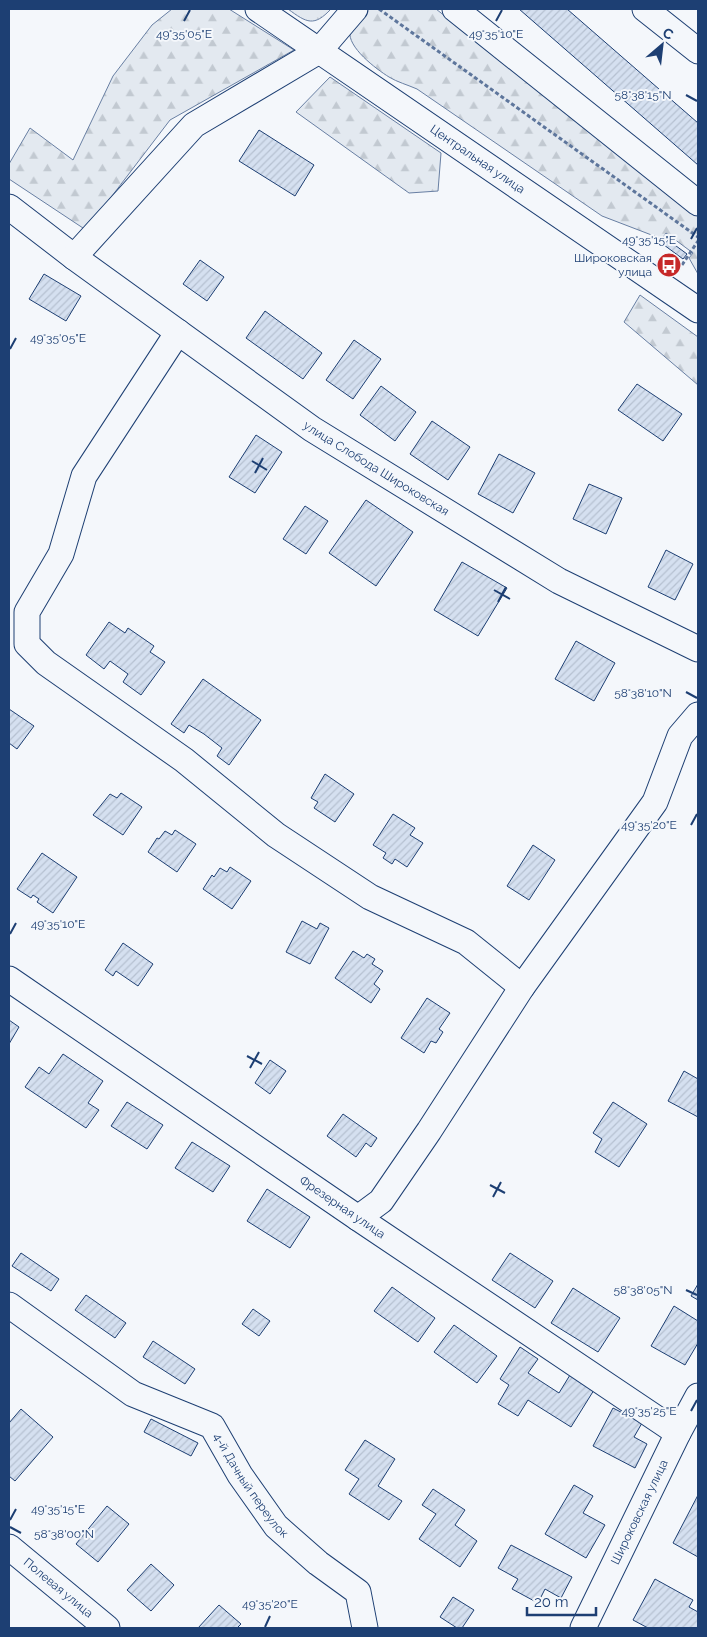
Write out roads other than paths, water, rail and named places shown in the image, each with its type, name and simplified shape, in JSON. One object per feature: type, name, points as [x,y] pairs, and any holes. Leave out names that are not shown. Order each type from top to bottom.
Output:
[{"type":"street","name":"Центральная улица","points":[[258,9],[698,310]]},
{"type":"street","points":[[74,257],[194,125],[319,51],[355,9]]},
{"type":"street","points":[[455,9],[698,203]]},
{"type":"street","points":[[645,9],[698,51]]},
{"type":"street","name":"улица Слобода Широковская","points":[[9,207],[74,257],[312,429],[551,576],[698,649]]},
{"type":"street","points":[[178,332],[84,476],[61,554],[27,612],[27,644],[46,663],[184,760],[276,835],[370,897],[466,942],[522,987]]},
{"type":"street","points":[[358,1218],[381,1201],[429,1131],[522,987],[655,802],[680,736],[698,715]]},
{"type":"street","name":"Фрезерная улица","points":[[9,979],[358,1218],[678,1433]]},
{"type":"street","name":"4-й Дачный переулок","points":[[9,1305],[133,1394],[212,1426],[240,1474],[276,1526],[318,1563],[358,1592],[365,1628]]},
{"type":"street","name":"Широковская улица","points":[[583,1628],[698,1396]]},
{"type":"street","name":"Полевая улица","points":[[9,1547],[107,1628]]},
{"type":"place","name":"Широковская улица","points":[[669,265]]}]
